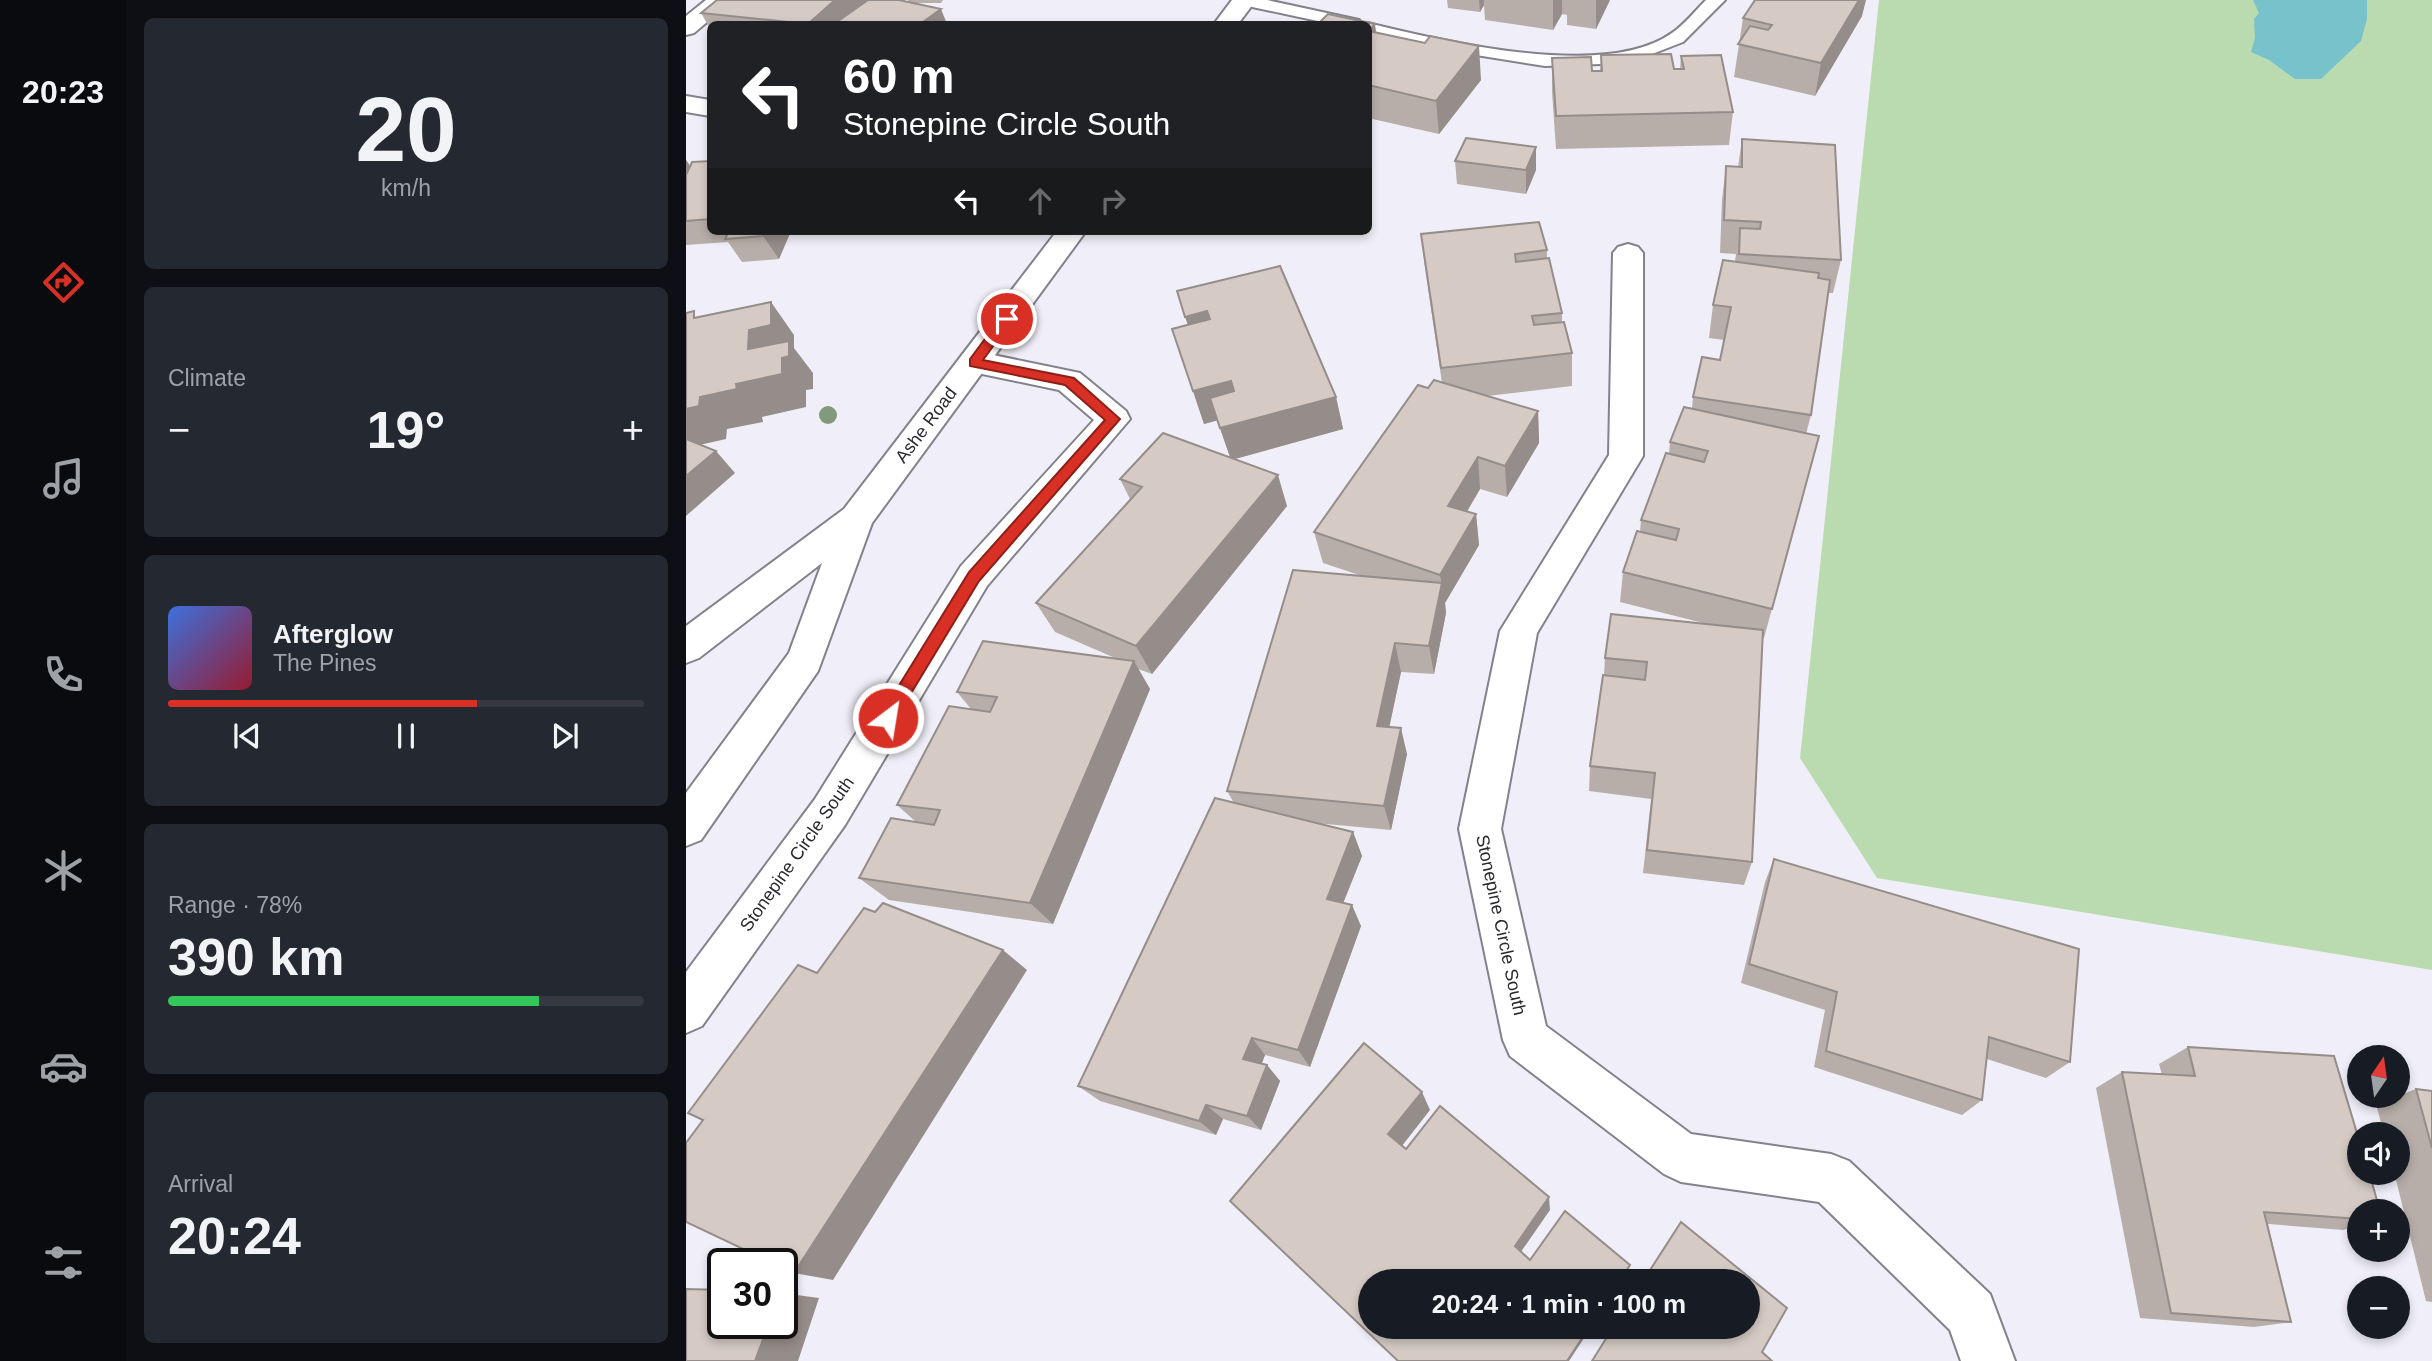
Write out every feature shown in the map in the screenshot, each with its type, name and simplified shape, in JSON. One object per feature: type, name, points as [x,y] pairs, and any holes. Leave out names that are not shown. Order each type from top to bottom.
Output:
[{"type":"street","points":[[686,28],[721,0]]},
{"type":"street","points":[[1228,21],[1244,0]]},
{"type":"street","points":[[686,104],[707,108]]},
{"type":"street","name":"Ashe Road","points":[[686,647],[856,518],[1069,235]]},
{"type":"street","name":"Stonepine Circle South","points":[[1628,253],[1626,456],[1520,631],[1479,829],[1526,1040],[1681,1157],[1830,1179],[1971,1313],[1988,1361]]},
{"type":"street","name":"Stonepine Circle South","points":[[686,1010],[830,812],[974,576],[1114,419],[1069,381],[974,362]]},
{"type":"street","name":"Ashe Road","points":[[686,827],[806,660],[856,518]]},
{"type":"lane","points":[[1244,0],[1340,21]]},
{"type":"lane","points":[[1317,16],[1331,0]]},
{"type":"lane","points":[[1372,29],[1426,42],[1545,61],[1629,58],[1677,38],[1716,0]]},
{"type":"green space","points":[[1879,0],[2432,0],[2432,970],[1877,878],[1800,758]]},
{"type":"water","points":[[2253,0],[2367,0],[2367,19],[2361,41],[2321,79],[2295,79],[2269,60],[2251,52],[2255,38],[2254,19],[2259,13]]},
{"type":"building","points":[[717,0],[835,0],[811,21],[779,21],[701,13]]},
{"type":"building","points":[[868,0],[899,0],[941,9],[924,21],[838,21]]},
{"type":"building","points":[[1755,0],[1859,0],[1821,63],[1738,44],[1750,26],[1768,30],[1772,25],[1743,18]]},
{"type":"building","points":[[1328,14],[1361,21],[1321,21]]},
{"type":"building","points":[[1372,32],[1425,43],[1430,36],[1479,46],[1436,101],[1372,86]]},
{"type":"building","points":[[1671,54],[1674,69],[1684,69],[1681,56],[1721,55],[1733,112],[1556,116],[1552,58],[1591,57],[1592,71],[1602,71],[1601,55]]},
{"type":"building","points":[[1466,138],[1536,147],[1526,170],[1455,161]]},
{"type":"building","points":[[1742,139],[1835,145],[1841,260],[1739,254],[1740,228],[1760,229],[1761,222],[1724,220],[1726,166],[1742,167]]},
{"type":"building","points":[[707,161],[707,219],[686,221],[686,175],[692,162]]},
{"type":"building","points":[[1539,222],[1547,250],[1515,254],[1516,262],[1549,258],[1562,313],[1532,316],[1534,325],[1564,322],[1572,353],[1441,368],[1421,234]]},
{"type":"building","points":[[727,235],[764,235],[763,236],[725,239]]},
{"type":"building","points":[[1723,260],[1819,273],[1818,278],[1830,280],[1811,415],[1693,397],[1702,357],[1720,360],[1731,307],[1713,305]]},
{"type":"building","points":[[1280,266],[1336,397],[1220,428],[1210,398],[1234,391],[1231,381],[1193,391],[1172,329],[1210,319],[1207,311],[1185,317],[1177,291]]},
{"type":"building","points":[[771,302],[771,325],[749,330],[748,349],[789,341],[789,356],[782,358],[782,374],[736,384],[737,389],[700,397],[699,406],[686,409],[686,313],[694,311],[694,318]]},
{"type":"building","points":[[1434,380],[1538,411],[1505,466],[1478,457],[1448,506],[1476,514],[1440,575],[1314,532],[1418,385],[1428,388]]},
{"type":"building","points":[[1684,407],[1819,436],[1772,609],[1623,572],[1637,531],[1676,540],[1679,529],[1641,520],[1666,453],[1704,462],[1708,451],[1670,442]]},
{"type":"building","points":[[1163,433],[1278,475],[1136,646],[1036,603],[1142,487],[1120,479]]},
{"type":"building","points":[[686,439],[716,451],[686,476]]},
{"type":"building","points":[[1293,570],[1442,583],[1429,646],[1395,643],[1377,726],[1401,728],[1384,806],[1227,791]]},
{"type":"building","points":[[1611,614],[1763,630],[1752,862],[1647,850],[1655,773],[1590,766],[1603,675],[1645,680],[1647,662],[1605,658]]},
{"type":"building","points":[[983,641],[1134,661],[1030,903],[859,878],[891,818],[934,825],[940,810],[897,805],[949,706],[990,712],[997,697],[957,692]]},
{"type":"building","points":[[1215,798],[1353,832],[1327,899],[1352,905],[1298,1050],[1252,1038],[1243,1059],[1267,1065],[1247,1116],[1206,1105],[1199,1121],[1078,1086]]},
{"type":"building","points":[[1774,859],[2079,949],[2070,1062],[1989,1037],[1982,1100],[1826,1051],[1837,992],[1749,964]]},
{"type":"building","points":[[883,903],[1003,950],[798,1267],[798,1248],[741,1248],[686,1222],[686,1143],[703,1120],[688,1113],[798,965],[817,973],[864,908],[875,912]]},
{"type":"building","points":[[1364,1043],[1422,1092],[1388,1134],[1406,1149],[1440,1106],[1549,1197],[1515,1246],[1530,1260],[1565,1211],[1630,1265],[1628,1269],[1358,1269],[1358,1323],[1230,1201]]},
{"type":"building","points":[[2188,1047],[2334,1056],[2347,1108],[2349,1108],[2354,1122],[2347,1122],[2347,1185],[2373,1185],[2377,1199],[2347,1199],[2347,1218],[2264,1212],[2291,1322],[2171,1313],[2122,1072],[2195,1076]]},
{"type":"building","points":[[2416,1089],[2432,1091],[2432,1148]]},
{"type":"building","points":[[1681,1222],[1739,1269],[1651,1269]]},
{"type":"building","points":[[1760,1286],[1787,1308],[1762,1352],[1772,1361],[1592,1361],[1606,1339],[1760,1339]]},
{"type":"building","points":[[686,1289],[707,1290],[707,1339],[763,1339],[755,1361],[686,1361]]},
{"type":"building","points":[[1375,1339],[1581,1339],[1567,1361],[1398,1361]]},
{"type":"route","points":[[888,718],[974,576],[1114,419],[1069,381],[974,362],[1007,319]]}]
